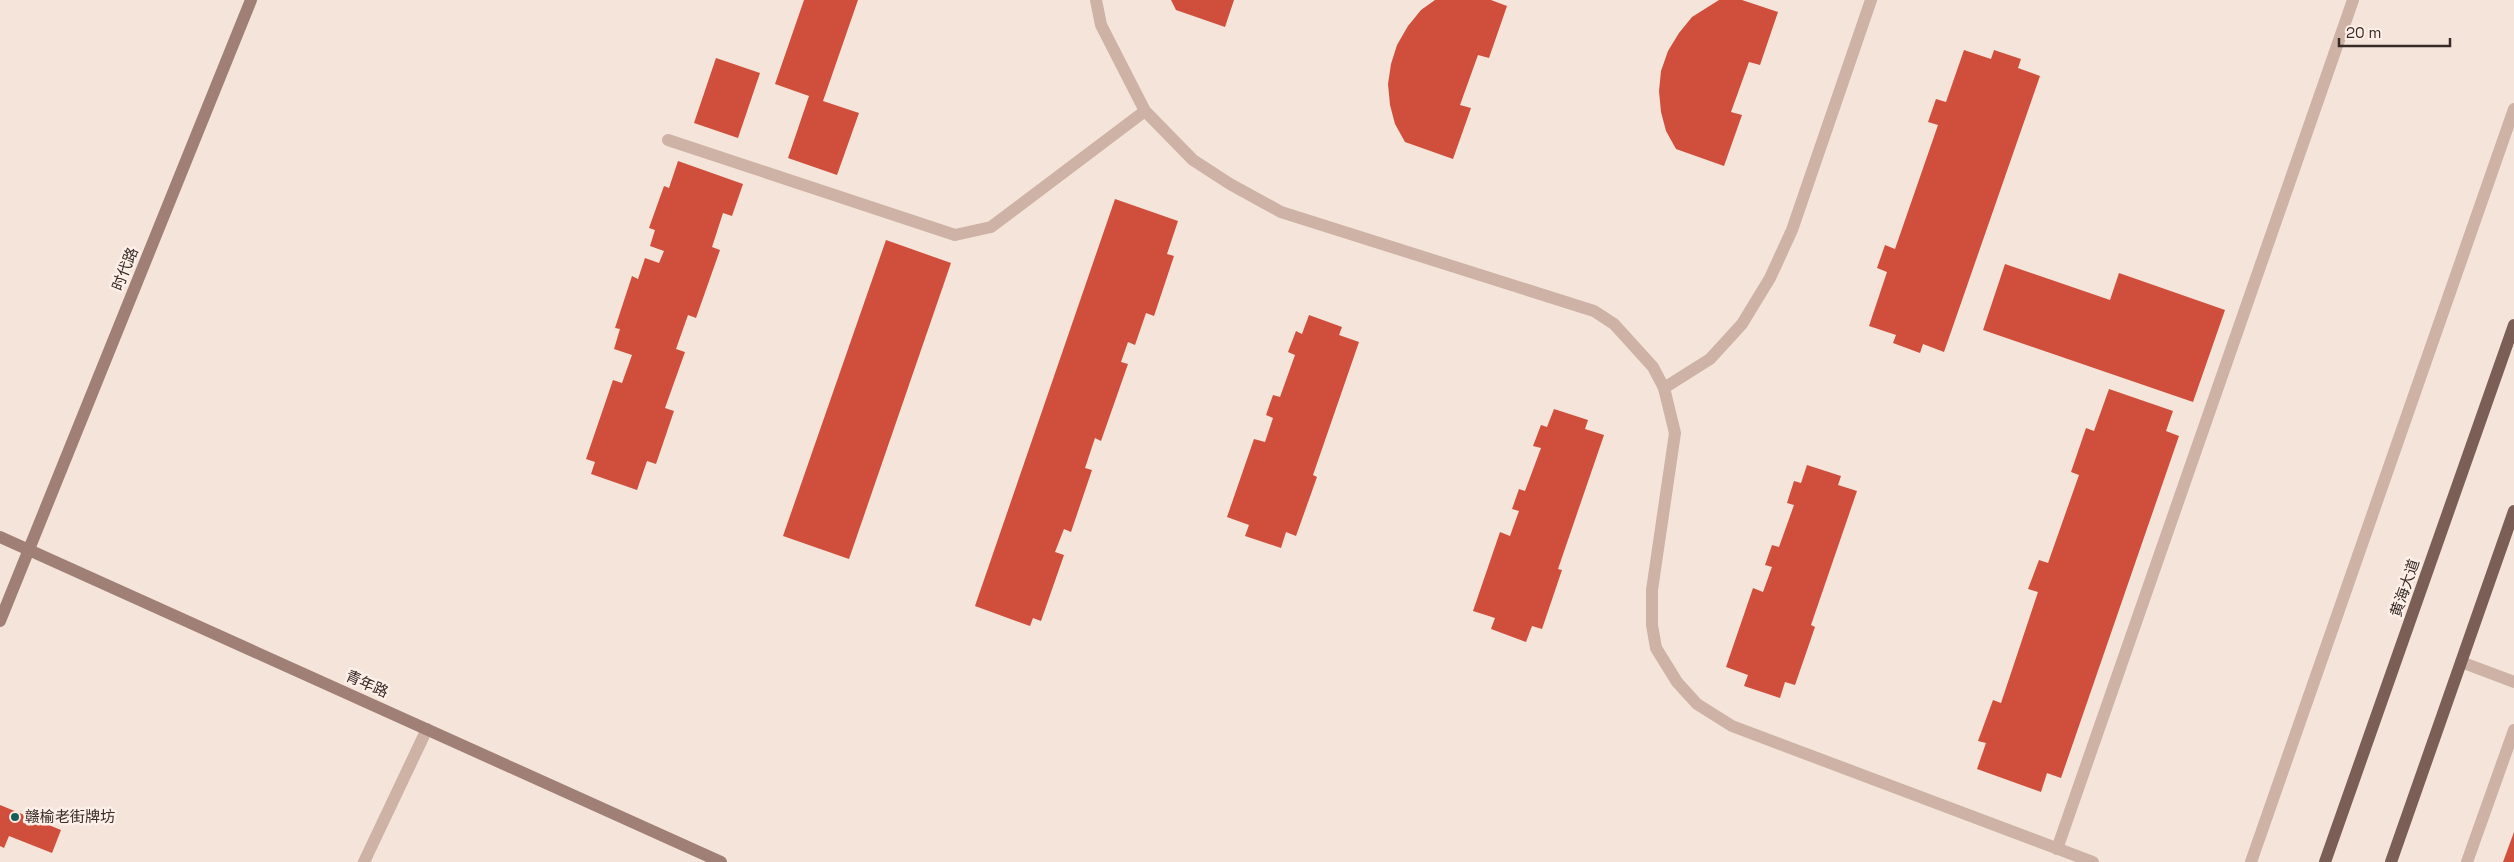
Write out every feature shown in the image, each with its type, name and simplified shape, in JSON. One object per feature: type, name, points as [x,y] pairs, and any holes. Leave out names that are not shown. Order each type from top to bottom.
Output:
[{"type":"main road","name":"黄海大道","points":[[2325,862],[2514,325]]},
{"type":"main road","points":[[2391,862],[2514,511]]},
{"type":"street","name":"时代路","points":[[0,622],[251,0]]},
{"type":"street","points":[[1096,0],[1101,25],[1145,111],[1193,160],[1230,184],[1281,212],[1594,311],[1614,324],[1639,349],[1653,367],[1664,388],[1675,433],[1652,590],[1652,625],[1656,648],[1677,682],[1697,704],[1732,726],[2093,862]]},
{"type":"street","points":[[1664,388],[1710,359],[1742,324],[1770,278],[1792,230],[1871,0]]},
{"type":"street","points":[[2057,849],[2353,0]]},
{"type":"street","points":[[2251,862],[2514,109]]},
{"type":"street","points":[[668,140],[955,235],[991,227],[1145,111]]},
{"type":"street","name":"青年路","points":[[0,537],[721,862]]},
{"type":"street","points":[[2461,662],[2514,682]]},
{"type":"street","points":[[364,862],[427,729]]},
{"type":"street","points":[[2467,862],[2514,730]]},
{"type":"building","points":[[804,0],[858,0],[823,101],[859,113],[837,175],[788,158],[809,96],[775,84]]},
{"type":"building","points":[[1171,0],[1234,0],[1225,27],[1176,10]]},
{"type":"building","points":[[1435,0],[1491,0],[1507,6],[1489,58],[1478,55],[1460,105],[1471,108],[1453,159],[1405,142],[1395,124],[1390,105],[1388,84],[1391,64],[1397,45],[1408,26],[1421,10]]},
{"type":"building","points":[[1719,0],[1742,0],[1778,12],[1760,65],[1749,62],[1731,112],[1742,115],[1724,166],[1676,149],[1666,131],[1661,112],[1659,91],[1661,71],[1668,51],[1679,33],[1692,17]]},
{"type":"building","points":[[1964,50],[1991,59],[1994,50],[2021,59],[2018,68],[2040,76],[1944,352],[1923,344],[1920,353],[1893,343],[1896,335],[1869,326],[1887,272],[1877,268],[1885,245],[1895,249],[1938,125],[1928,122],[1936,99],[1946,102]]},
{"type":"building","points":[[716,58],[760,73],[738,138],[694,123]]},
{"type":"building","points":[[678,161],[743,184],[732,216],[723,213],[712,247],[720,250],[696,318],[688,315],[676,349],[685,352],[665,408],[674,411],[656,464],[647,461],[637,490],[591,474],[595,462],[586,459],[613,380],[622,383],[632,355],[614,349],[620,329],[615,328],[632,276],[638,279],[645,258],[659,263],[664,251],[650,246],[655,230],[649,228],[664,186],[669,188]]},
{"type":"building","points":[[1115,199],[1178,221],[1167,254],[1174,256],[1154,316],[1146,313],[1135,345],[1128,342],[1121,362],[1128,364],[1101,441],[1095,438],[1085,468],[1092,470],[1071,532],[1064,529],[1055,552],[1064,555],[1041,621],[1033,618],[1030,626],[975,606]]},
{"type":"building","points":[[886,240],[951,263],[849,559],[783,536]]},
{"type":"building","points":[[2005,264],[2110,300],[2119,273],[2225,310],[2193,402],[1983,330]]},
{"type":"building","points":[[1309,315],[1342,327],[1339,335],[1359,342],[1313,475],[1317,477],[1296,536],[1286,532],[1281,548],[1245,536],[1249,525],[1227,517],[1254,439],[1265,442],[1273,418],[1266,415],[1273,395],[1280,397],[1295,355],[1288,352],[1296,331],[1302,334]]},
{"type":"building","points":[[2109,389],[2173,411],[2166,431],[2179,436],[2061,778],[2047,773],[2041,792],[1977,769],[1986,743],[1978,741],[1993,700],[2001,703],[2038,592],[2028,589],[2039,560],[2048,563],[2079,475],[2071,472],[2086,428],[2094,431]]},
{"type":"building","points":[[1554,409],[1588,420],[1585,429],[1604,435],[1558,569],[1562,570],[1542,629],[1532,626],[1526,642],[1491,629],[1495,618],[1473,611],[1500,532],[1510,536],[1519,511],[1512,509],[1519,489],[1525,491],[1541,448],[1533,446],[1541,425],[1547,427]]},
{"type":"building","points":[[1807,465],[1841,476],[1838,485],[1857,491],[1811,625],[1815,627],[1795,685],[1785,682],[1780,698],[1744,686],[1748,675],[1726,667],[1753,588],[1763,592],[1772,567],[1765,565],[1772,545],[1779,547],[1794,505],[1787,503],[1794,481],[1801,483]]},
{"type":"building","name":"赣榆老街牌坊","points":[[0,805],[61,830],[52,853],[9,836],[4,848],[0,846]]},
{"type":"building","points":[[2514,832],[2514,862],[2503,862]]},
{"type":"place","name":"赣榆老街牌坊","points":[[15,817]]}]
